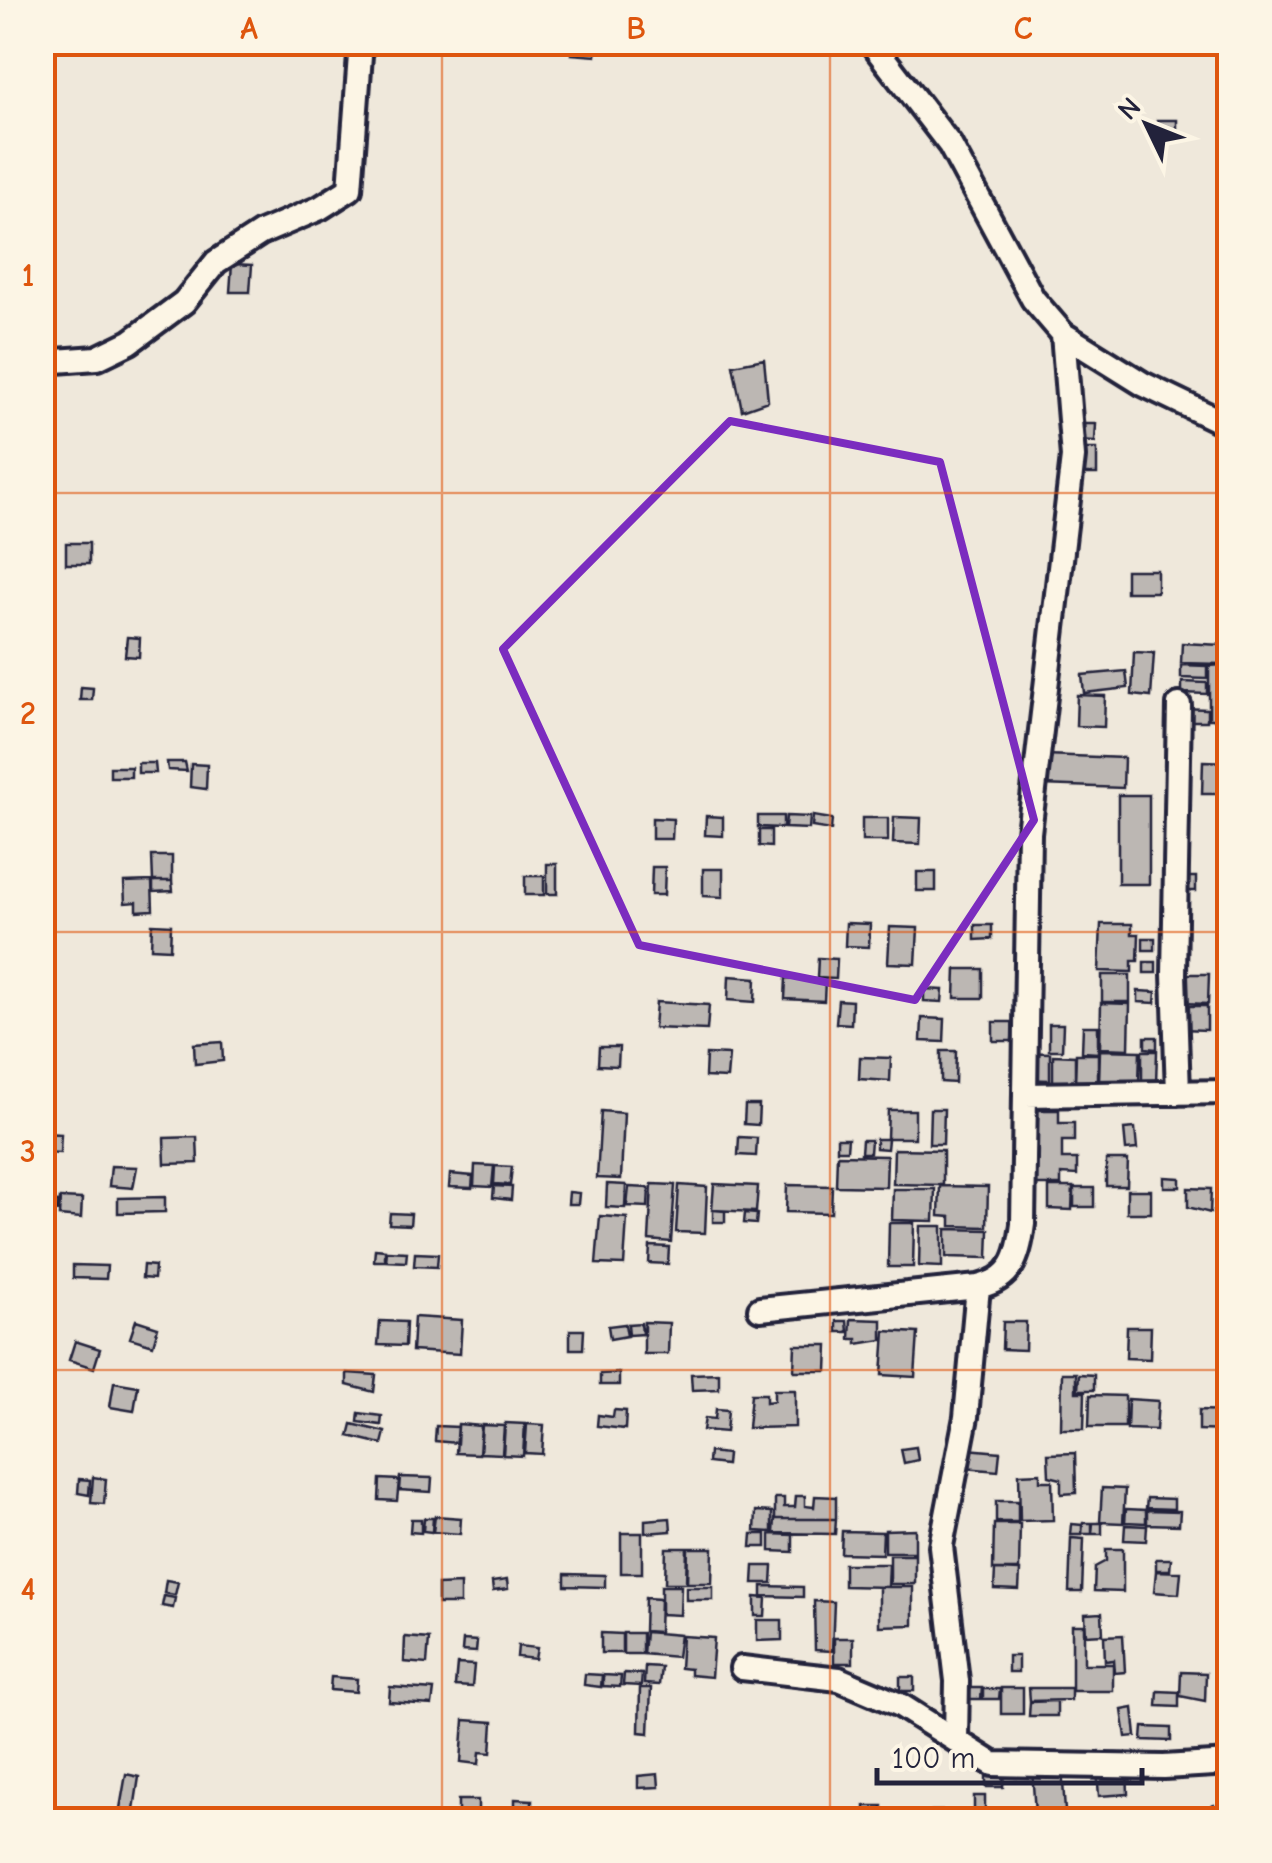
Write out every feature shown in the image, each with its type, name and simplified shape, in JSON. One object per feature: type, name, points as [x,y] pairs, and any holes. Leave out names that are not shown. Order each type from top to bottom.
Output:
[{"type":"street","points":[[42,362],[97,358],[130,342],[184,302],[216,262],[261,233],[320,208],[350,189],[361,42]]},
{"type":"street","points":[[870,42],[950,145],[1033,299],[1062,334],[1143,384],[1230,426]]},
{"type":"street","points":[[760,1309],[993,1284],[1010,1270],[1020,1246],[1029,834],[1073,457],[1062,334]]},
{"type":"street","points":[[1178,1093],[1174,974],[1179,704]]},
{"type":"street","points":[[1025,1095],[1230,1092]]},
{"type":"street","points":[[956,1739],[958,1681],[941,1546],[966,1417],[978,1287]]},
{"type":"street","points":[[742,1668],[839,1679],[900,1705],[993,1764],[1164,1767],[1230,1763]]},
{"type":"highlighted area","points":[[730,421],[940,462],[1034,820],[915,1000],[639,945],[503,649]]},
{"type":"building","points":[[574,42],[597,42],[596,56],[572,54]]},
{"type":"building","points":[[1157,120],[1177,120],[1177,135],[1157,135]]},
{"type":"building","points":[[232,264],[252,265],[250,292],[230,292]]},
{"type":"building","points":[[764,359],[768,401],[742,410],[733,365]]},
{"type":"building","points":[[1075,424],[1096,424],[1095,442],[1075,441]]},
{"type":"building","points":[[1076,449],[1097,449],[1097,474],[1075,474]]},
{"type":"building","points":[[66,543],[89,543],[89,564],[66,564]]},
{"type":"building","points":[[1126,570],[1157,570],[1157,592],[1126,592]]},
{"type":"building","points":[[127,637],[140,638],[139,657],[125,656]]},
{"type":"building","points":[[1182,643],[1221,645],[1221,664],[1181,663]]},
{"type":"building","points":[[1222,645],[1230,645],[1230,719],[1209,719],[1209,666],[1222,665]]},
{"type":"building","points":[[1134,652],[1154,653],[1151,697],[1132,695]]},
{"type":"building","points":[[1181,665],[1207,666],[1207,679],[1181,678]]},
{"type":"building","points":[[1126,671],[1128,688],[1084,693],[1082,675]]},
{"type":"building","points":[[1182,682],[1207,683],[1207,694],[1182,693]]},
{"type":"building","points":[[81,687],[93,688],[92,700],[80,700]]},
{"type":"building","points":[[1077,695],[1105,696],[1104,727],[1076,726]]},
{"type":"building","points":[[1181,708],[1207,709],[1207,721],[1181,721]]},
{"type":"building","points":[[1045,755],[1124,758],[1123,788],[1043,785]]},
{"type":"building","points":[[1203,761],[1230,762],[1230,794],[1202,794]]},
{"type":"building","points":[[167,762],[185,762],[187,771],[168,770]]},
{"type":"building","points":[[138,763],[155,763],[156,773],[138,773]]},
{"type":"building","points":[[191,764],[207,765],[206,789],[190,787]]},
{"type":"building","points":[[110,767],[131,767],[131,777],[110,777]]},
{"type":"building","points":[[1118,795],[1149,795],[1149,884],[1118,884]]},
{"type":"building","points":[[706,816],[723,817],[723,836],[705,835]]},
{"type":"building","points":[[758,816],[783,816],[783,828],[758,827]]},
{"type":"building","points":[[786,816],[810,817],[809,829],[785,828]]},
{"type":"building","points":[[813,816],[832,819],[831,830],[812,827]]},
{"type":"building","points":[[894,817],[921,818],[920,844],[893,843]]},
{"type":"building","points":[[652,818],[673,819],[672,839],[652,839]]},
{"type":"building","points":[[862,818],[888,818],[888,841],[862,841]]},
{"type":"building","points":[[759,830],[771,830],[771,847],[759,846]]},
{"type":"building","points":[[152,856],[172,856],[172,881],[153,881]]},
{"type":"building","points":[[547,864],[557,864],[557,894],[547,894]]},
{"type":"building","points":[[652,867],[665,867],[664,895],[651,895]]},
{"type":"building","points":[[703,869],[723,869],[723,897],[703,896]]},
{"type":"building","points":[[917,872],[936,872],[936,891],[917,891]]},
{"type":"building","points":[[525,876],[544,876],[544,895],[525,895]]},
{"type":"building","points":[[1182,877],[1196,877],[1196,891],[1182,891]]},
{"type":"building","points":[[152,881],[153,910],[137,911],[137,902],[125,903],[124,882]]},
{"type":"building","points":[[153,881],[172,881],[173,891],[153,892]]},
{"type":"building","points":[[846,923],[870,924],[869,947],[845,946]]},
{"type":"building","points":[[152,924],[171,925],[170,949],[151,948]]},
{"type":"building","points":[[1101,924],[1132,924],[1132,934],[1139,934],[1138,961],[1132,961],[1132,972],[1099,971]]},
{"type":"building","points":[[975,925],[992,925],[992,939],[975,940]]},
{"type":"building","points":[[890,927],[918,928],[916,964],[888,963]]},
{"type":"building","points":[[1143,938],[1155,938],[1155,950],[1143,950]]},
{"type":"building","points":[[818,958],[837,959],[836,979],[817,978]]},
{"type":"building","points":[[1144,962],[1156,962],[1156,973],[1144,973]]},
{"type":"building","points":[[956,969],[983,969],[983,998],[955,998]]},
{"type":"building","points":[[1184,974],[1209,974],[1208,1004],[1183,1003]]},
{"type":"building","points":[[1102,975],[1130,975],[1130,1002],[1102,1002]]},
{"type":"building","points":[[729,976],[756,978],[755,1002],[728,1000]]},
{"type":"building","points":[[786,978],[825,980],[824,1001],[785,999]]},
{"type":"building","points":[[924,989],[943,990],[942,1002],[924,1001]]},
{"type":"building","points":[[1138,991],[1156,992],[1155,1003],[1138,1002]]},
{"type":"building","points":[[838,1000],[852,1001],[851,1024],[836,1023]]},
{"type":"building","points":[[656,1002],[709,1005],[707,1030],[654,1028]]},
{"type":"building","points":[[1101,1003],[1130,1004],[1129,1049],[1100,1048]]},
{"type":"building","points":[[1182,1006],[1207,1006],[1207,1030],[1181,1029]]},
{"type":"building","points":[[922,1018],[945,1019],[944,1042],[921,1041]]},
{"type":"building","points":[[993,1022],[1013,1022],[1012,1041],[993,1041]]},
{"type":"building","points":[[1049,1024],[1063,1024],[1062,1050],[1049,1050]]},
{"type":"building","points":[[1083,1026],[1098,1026],[1098,1053],[1082,1052]]},
{"type":"building","points":[[1145,1037],[1157,1037],[1157,1049],[1145,1048]]},
{"type":"building","points":[[222,1042],[223,1061],[195,1064],[194,1044]]},
{"type":"building","points":[[599,1047],[619,1047],[618,1066],[598,1065]]},
{"type":"building","points":[[1100,1050],[1140,1051],[1139,1084],[1099,1083]]},
{"type":"building","points":[[941,1051],[956,1051],[955,1083],[941,1082]]},
{"type":"building","points":[[1142,1051],[1157,1051],[1156,1084],[1142,1083]]},
{"type":"building","points":[[1017,1052],[1050,1053],[1050,1080],[1016,1079]]},
{"type":"building","points":[[706,1054],[729,1055],[727,1078],[705,1077]]},
{"type":"building","points":[[1076,1054],[1098,1054],[1098,1085],[1075,1085]]},
{"type":"building","points":[[1053,1055],[1075,1056],[1075,1083],[1053,1082]]},
{"type":"building","points":[[860,1057],[891,1058],[890,1081],[859,1079]]},
{"type":"building","points":[[745,1105],[759,1105],[758,1125],[744,1124]]},
{"type":"building","points":[[930,1109],[944,1109],[943,1144],[929,1144]]},
{"type":"building","points":[[888,1110],[915,1110],[915,1138],[887,1138]]},
{"type":"building","points":[[1033,1110],[1059,1110],[1059,1123],[1074,1123],[1074,1141],[1062,1141],[1062,1159],[1077,1159],[1077,1175],[1061,1174],[1061,1185],[1031,1185]]},
{"type":"building","points":[[601,1111],[624,1113],[621,1179],[597,1178]]},
{"type":"building","points":[[1135,1128],[1137,1149],[1126,1150],[1124,1129]]},
{"type":"building","points":[[42,1133],[61,1134],[60,1153],[42,1152]]},
{"type":"building","points":[[197,1137],[198,1163],[165,1164],[164,1138]]},
{"type":"building","points":[[739,1137],[757,1138],[756,1156],[738,1155]]},
{"type":"building","points":[[837,1138],[848,1138],[847,1150],[837,1150]]},
{"type":"building","points":[[876,1139],[888,1139],[887,1149],[876,1148]]},
{"type":"building","points":[[862,1140],[871,1140],[870,1153],[861,1153]]},
{"type":"building","points":[[894,1149],[943,1150],[943,1185],[893,1184]]},
{"type":"building","points":[[837,1155],[887,1156],[886,1187],[836,1186]]},
{"type":"building","points":[[1106,1160],[1128,1160],[1127,1186],[1106,1186]]},
{"type":"building","points":[[475,1165],[494,1166],[492,1187],[474,1186]]},
{"type":"building","points":[[111,1166],[137,1167],[133,1188],[109,1186]]},
{"type":"building","points":[[495,1166],[512,1167],[510,1185],[494,1184]]},
{"type":"building","points":[[450,1174],[473,1176],[472,1188],[449,1187]]},
{"type":"building","points":[[1164,1177],[1180,1178],[1180,1187],[1164,1187]]},
{"type":"building","points":[[607,1184],[626,1185],[625,1208],[606,1207]]},
{"type":"building","points":[[652,1184],[675,1185],[671,1242],[649,1240]]},
{"type":"building","points":[[714,1184],[758,1186],[756,1212],[712,1210]]},
{"type":"building","points":[[679,1185],[707,1187],[705,1233],[676,1232]]},
{"type":"building","points":[[787,1185],[832,1186],[831,1213],[786,1212]]},
{"type":"building","points":[[494,1186],[512,1187],[511,1200],[493,1198]]},
{"type":"building","points":[[940,1186],[988,1187],[987,1227],[951,1226],[951,1217],[939,1216]]},
{"type":"building","points":[[629,1187],[649,1188],[648,1207],[627,1206]]},
{"type":"building","points":[[1049,1187],[1073,1187],[1072,1210],[1049,1209]]},
{"type":"building","points":[[1074,1188],[1094,1188],[1094,1207],[1074,1207]]},
{"type":"building","points":[[1188,1188],[1211,1189],[1210,1213],[1188,1207]]},
{"type":"building","points":[[893,1189],[935,1189],[934,1221],[892,1220]]},
{"type":"building","points":[[1127,1190],[1151,1190],[1151,1213],[1127,1213]]},
{"type":"building","points":[[569,1192],[579,1193],[578,1204],[568,1204]]},
{"type":"building","points":[[165,1197],[165,1212],[118,1213],[118,1198]]},
{"type":"building","points":[[60,1198],[82,1199],[81,1218],[59,1216]]},
{"type":"building","points":[[46,1201],[58,1202],[57,1211],[46,1210]]},
{"type":"building","points":[[713,1210],[725,1211],[725,1222],[713,1222]]},
{"type":"building","points":[[390,1213],[411,1214],[410,1225],[389,1224]]},
{"type":"building","points":[[745,1213],[757,1214],[756,1224],[744,1223]]},
{"type":"building","points":[[600,1216],[627,1218],[624,1265],[596,1264]]},
{"type":"building","points":[[889,1223],[914,1223],[913,1267],[888,1267]]},
{"type":"building","points":[[920,1226],[942,1226],[942,1267],[919,1266]]},
{"type":"building","points":[[946,1229],[989,1230],[988,1258],[946,1257]]},
{"type":"building","points":[[650,1246],[669,1247],[668,1264],[649,1263]]},
{"type":"building","points":[[375,1249],[385,1250],[385,1261],[374,1261]]},
{"type":"building","points":[[387,1251],[407,1252],[406,1262],[386,1261]]},
{"type":"building","points":[[415,1253],[438,1254],[437,1267],[414,1266]]},
{"type":"building","points":[[73,1265],[107,1266],[106,1279],[73,1278]]},
{"type":"building","points":[[143,1265],[155,1266],[154,1279],[142,1278]]},
{"type":"building","points":[[414,1317],[462,1320],[460,1354],[412,1351]]},
{"type":"building","points":[[851,1319],[882,1320],[882,1340],[857,1344],[857,1339],[850,1339]]},
{"type":"building","points":[[136,1320],[158,1327],[153,1345],[130,1338]]},
{"type":"building","points":[[380,1321],[406,1322],[405,1346],[378,1345]]},
{"type":"building","points":[[837,1321],[847,1321],[848,1332],[837,1332]]},
{"type":"building","points":[[644,1322],[669,1323],[668,1354],[644,1354]]},
{"type":"building","points":[[1003,1322],[1026,1322],[1025,1350],[1002,1349]]},
{"type":"building","points":[[641,1323],[642,1334],[629,1335],[628,1324]]},
{"type":"building","points":[[625,1324],[627,1336],[610,1339],[608,1326]]},
{"type":"building","points":[[1127,1327],[1151,1327],[1150,1359],[1126,1358]]},
{"type":"building","points":[[570,1330],[584,1330],[583,1349],[570,1349]]},
{"type":"building","points":[[885,1331],[918,1333],[915,1377],[882,1375]]},
{"type":"building","points":[[75,1341],[100,1349],[94,1368],[69,1360]]},
{"type":"building","points":[[795,1345],[828,1345],[827,1371],[794,1371]]},
{"type":"building","points":[[347,1373],[376,1375],[374,1392],[347,1385]]},
{"type":"building","points":[[619,1373],[619,1385],[600,1385],[600,1374]]},
{"type":"building","points":[[719,1373],[719,1389],[692,1390],[691,1374]]},
{"type":"building","points":[[1062,1373],[1076,1373],[1076,1392],[1085,1392],[1084,1429],[1061,1429]]},
{"type":"building","points":[[1079,1374],[1094,1375],[1094,1390],[1078,1390]]},
{"type":"building","points":[[114,1382],[138,1386],[134,1411],[110,1407]]},
{"type":"building","points":[[774,1390],[795,1390],[795,1427],[748,1428],[751,1394],[766,1394],[766,1402],[774,1401]]},
{"type":"building","points":[[1090,1395],[1125,1396],[1125,1427],[1089,1427]]},
{"type":"building","points":[[1128,1399],[1158,1401],[1156,1430],[1127,1429]]},
{"type":"building","points":[[716,1409],[728,1410],[726,1432],[703,1430],[705,1418],[715,1419]]},
{"type":"building","points":[[614,1410],[626,1411],[625,1429],[597,1426],[598,1415],[613,1417]]},
{"type":"building","points":[[1199,1410],[1229,1411],[1229,1431],[1199,1430]]},
{"type":"building","points":[[359,1413],[382,1416],[381,1425],[358,1422]]},
{"type":"building","points":[[505,1423],[525,1424],[523,1456],[503,1455]]},
{"type":"building","points":[[352,1424],[385,1432],[382,1444],[349,1436]]},
{"type":"building","points":[[458,1424],[481,1426],[479,1454],[456,1453]]},
{"type":"building","points":[[527,1424],[544,1425],[542,1454],[525,1453]]},
{"type":"building","points":[[482,1425],[504,1426],[502,1454],[480,1453]]},
{"type":"building","points":[[436,1426],[458,1427],[457,1443],[435,1441]]},
{"type":"building","points":[[916,1447],[918,1460],[904,1463],[901,1449]]},
{"type":"building","points":[[967,1449],[1000,1452],[998,1471],[965,1468]]},
{"type":"building","points":[[709,1452],[727,1454],[726,1465],[708,1463]]},
{"type":"building","points":[[1075,1453],[1076,1493],[1061,1494],[1061,1479],[1049,1476],[1048,1454]]},
{"type":"building","points":[[1040,1473],[1040,1481],[1052,1481],[1053,1520],[1020,1521],[1019,1474]]},
{"type":"building","points":[[93,1477],[106,1479],[104,1504],[91,1503]]},
{"type":"building","points":[[400,1477],[432,1478],[431,1492],[399,1490]]},
{"type":"building","points":[[79,1479],[90,1480],[89,1495],[78,1493]]},
{"type":"building","points":[[380,1479],[399,1480],[397,1501],[379,1500]]},
{"type":"building","points":[[1102,1488],[1125,1489],[1123,1523],[1100,1522]]},
{"type":"building","points":[[796,1496],[805,1496],[805,1506],[814,1507],[815,1496],[836,1497],[836,1519],[775,1519],[775,1498],[784,1498],[784,1507],[795,1507]]},
{"type":"building","points":[[1147,1498],[1174,1499],[1174,1509],[1146,1508]]},
{"type":"building","points":[[996,1501],[1018,1501],[1018,1522],[996,1522]]},
{"type":"building","points":[[1126,1509],[1146,1510],[1146,1523],[1125,1522]]},
{"type":"building","points":[[1147,1510],[1180,1511],[1179,1525],[1147,1524]]},
{"type":"building","points":[[756,1511],[772,1512],[772,1532],[755,1531]]},
{"type":"building","points":[[435,1516],[461,1518],[460,1534],[433,1532]]},
{"type":"building","points":[[424,1518],[433,1518],[432,1532],[423,1531]]},
{"type":"building","points":[[670,1518],[671,1531],[645,1533],[645,1520]]},
{"type":"building","points":[[411,1519],[421,1519],[421,1533],[410,1532]]},
{"type":"building","points":[[775,1519],[836,1519],[835,1534],[774,1533]]},
{"type":"building","points":[[1083,1523],[1092,1523],[1092,1534],[1082,1534]]},
{"type":"building","points":[[1093,1523],[1102,1523],[1102,1534],[1092,1534]]},
{"type":"building","points":[[994,1524],[1020,1524],[1019,1570],[993,1570]]},
{"type":"building","points":[[1072,1524],[1082,1525],[1082,1535],[1071,1535]]},
{"type":"building","points":[[1125,1525],[1147,1526],[1146,1541],[1124,1540]]},
{"type":"building","points":[[915,1529],[915,1552],[885,1552],[885,1530]]},
{"type":"building","points":[[842,1531],[883,1532],[882,1554],[841,1553]]},
{"type":"building","points":[[621,1533],[642,1533],[642,1573],[621,1573]]},
{"type":"building","points":[[752,1534],[766,1534],[766,1547],[751,1547]]},
{"type":"building","points":[[770,1534],[793,1535],[793,1552],[770,1551]]},
{"type":"building","points":[[1071,1538],[1084,1539],[1082,1592],[1069,1592]]},
{"type":"building","points":[[666,1548],[687,1548],[686,1583],[665,1583]]},
{"type":"building","points":[[688,1548],[713,1548],[712,1583],[687,1583]]},
{"type":"building","points":[[1106,1549],[1123,1549],[1123,1592],[1094,1591],[1095,1567],[1106,1561]]},
{"type":"building","points":[[890,1555],[915,1555],[915,1584],[890,1584]]},
{"type":"building","points":[[1156,1559],[1171,1559],[1170,1570],[1156,1570]]},
{"type":"building","points":[[844,1564],[889,1564],[888,1587],[844,1586]]},
{"type":"building","points":[[754,1566],[773,1566],[772,1583],[753,1583]]},
{"type":"building","points":[[995,1570],[1020,1571],[1019,1590],[994,1589]]},
{"type":"building","points":[[1156,1571],[1181,1572],[1179,1594],[1154,1592]]},
{"type":"building","points":[[565,1574],[605,1575],[605,1587],[565,1586]]},
{"type":"building","points":[[166,1580],[178,1582],[175,1595],[164,1593]]},
{"type":"building","points":[[507,1580],[508,1589],[493,1591],[492,1582]]},
{"type":"building","points":[[460,1584],[460,1604],[438,1604],[438,1585]]},
{"type":"building","points":[[661,1586],[681,1586],[680,1615],[661,1614]]},
{"type":"building","points":[[762,1586],[803,1587],[803,1597],[762,1596]]},
{"type":"building","points":[[686,1587],[713,1587],[713,1600],[686,1600]]},
{"type":"building","points":[[879,1587],[913,1587],[913,1625],[879,1626]]},
{"type":"building","points":[[164,1596],[175,1598],[173,1608],[162,1606]]},
{"type":"building","points":[[755,1597],[766,1598],[765,1616],[755,1616]]},
{"type":"building","points":[[645,1598],[660,1599],[659,1632],[644,1631]]},
{"type":"building","points":[[814,1601],[834,1602],[832,1651],[815,1650]]},
{"type":"building","points":[[1102,1613],[1103,1634],[1086,1635],[1085,1614]]},
{"type":"building","points":[[757,1620],[782,1620],[782,1640],[757,1641]]},
{"type":"building","points":[[1072,1625],[1084,1625],[1084,1664],[1113,1664],[1113,1691],[1072,1691]]},
{"type":"building","points":[[645,1632],[680,1635],[677,1657],[643,1654]]},
{"type":"building","points":[[601,1633],[622,1634],[622,1653],[601,1653]]},
{"type":"building","points":[[623,1633],[642,1633],[642,1654],[623,1654]]},
{"type":"building","points":[[1123,1635],[1125,1672],[1115,1673],[1114,1660],[1105,1661],[1104,1636]]},
{"type":"building","points":[[682,1636],[714,1638],[711,1677],[690,1675],[690,1669],[680,1668]]},
{"type":"building","points":[[405,1637],[429,1639],[427,1664],[404,1662]]},
{"type":"building","points":[[834,1638],[853,1638],[853,1663],[834,1663]]},
{"type":"building","points":[[463,1640],[477,1641],[476,1652],[462,1651]]},
{"type":"building","points":[[518,1646],[537,1648],[535,1659],[517,1657]]},
{"type":"building","points":[[1008,1656],[1018,1656],[1018,1672],[1008,1672]]},
{"type":"building","points":[[457,1664],[474,1665],[472,1687],[455,1686]]},
{"type":"building","points":[[645,1666],[661,1667],[659,1685],[644,1684]]},
{"type":"building","points":[[1181,1672],[1206,1673],[1205,1701],[1180,1696]]},
{"type":"building","points":[[624,1673],[642,1674],[641,1686],[623,1685]]},
{"type":"building","points":[[585,1674],[602,1675],[601,1687],[584,1685]]},
{"type":"building","points":[[603,1675],[621,1676],[620,1687],[603,1686]]},
{"type":"building","points":[[331,1677],[357,1679],[356,1692],[330,1690]]},
{"type":"building","points":[[900,1677],[914,1677],[914,1691],[900,1691]]},
{"type":"building","points":[[390,1687],[434,1690],[432,1705],[389,1702]]},
{"type":"building","points":[[640,1688],[651,1688],[649,1733],[639,1732]]},
{"type":"building","points":[[966,1688],[982,1688],[981,1699],[966,1699]]},
{"type":"building","points":[[1001,1688],[1023,1688],[1023,1714],[1001,1714]]},
{"type":"building","points":[[1029,1688],[1071,1688],[1071,1700],[1030,1701]]},
{"type":"building","points":[[983,1689],[1000,1689],[999,1699],[983,1699]]},
{"type":"building","points":[[1158,1691],[1179,1692],[1179,1707],[1157,1706]]},
{"type":"building","points":[[1057,1701],[1057,1716],[1029,1716],[1030,1702]]},
{"type":"building","points":[[1133,1708],[1136,1736],[1126,1737],[1122,1710]]},
{"type":"building","points":[[464,1720],[493,1722],[491,1753],[480,1752],[479,1764],[461,1762]]},
{"type":"building","points":[[1143,1727],[1171,1728],[1171,1741],[1142,1740]]},
{"type":"building","points":[[1062,1768],[1065,1811],[1035,1813],[1032,1770]]},
{"type":"building","points":[[1127,1769],[1128,1794],[1099,1796],[1097,1771]]},
{"type":"building","points":[[986,1771],[1004,1771],[1003,1787],[986,1787]]},
{"type":"building","points":[[126,1774],[139,1777],[133,1816],[143,1820],[118,1820]]},
{"type":"building","points":[[658,1774],[659,1787],[638,1788],[638,1776]]},
{"type":"building","points":[[974,1796],[985,1796],[985,1811],[974,1811]]},
{"type":"building","points":[[515,1799],[532,1800],[532,1820],[506,1820],[506,1808],[515,1808]]},
{"type":"building","points":[[458,1800],[478,1800],[478,1820],[458,1820]]},
{"type":"building","points":[[1214,1805],[1217,1818],[1204,1820],[1201,1809]]},
{"type":"building","points":[[865,1806],[882,1806],[882,1816],[865,1817]]},
{"type":"building","points":[[932,1811],[956,1811],[956,1820],[932,1820]]},
{"type":"building","points":[[709,1813],[709,1820],[695,1820],[695,1814]]},
{"type":"building","points":[[1172,1813],[1173,1820],[1150,1820],[1149,1815]]}]
